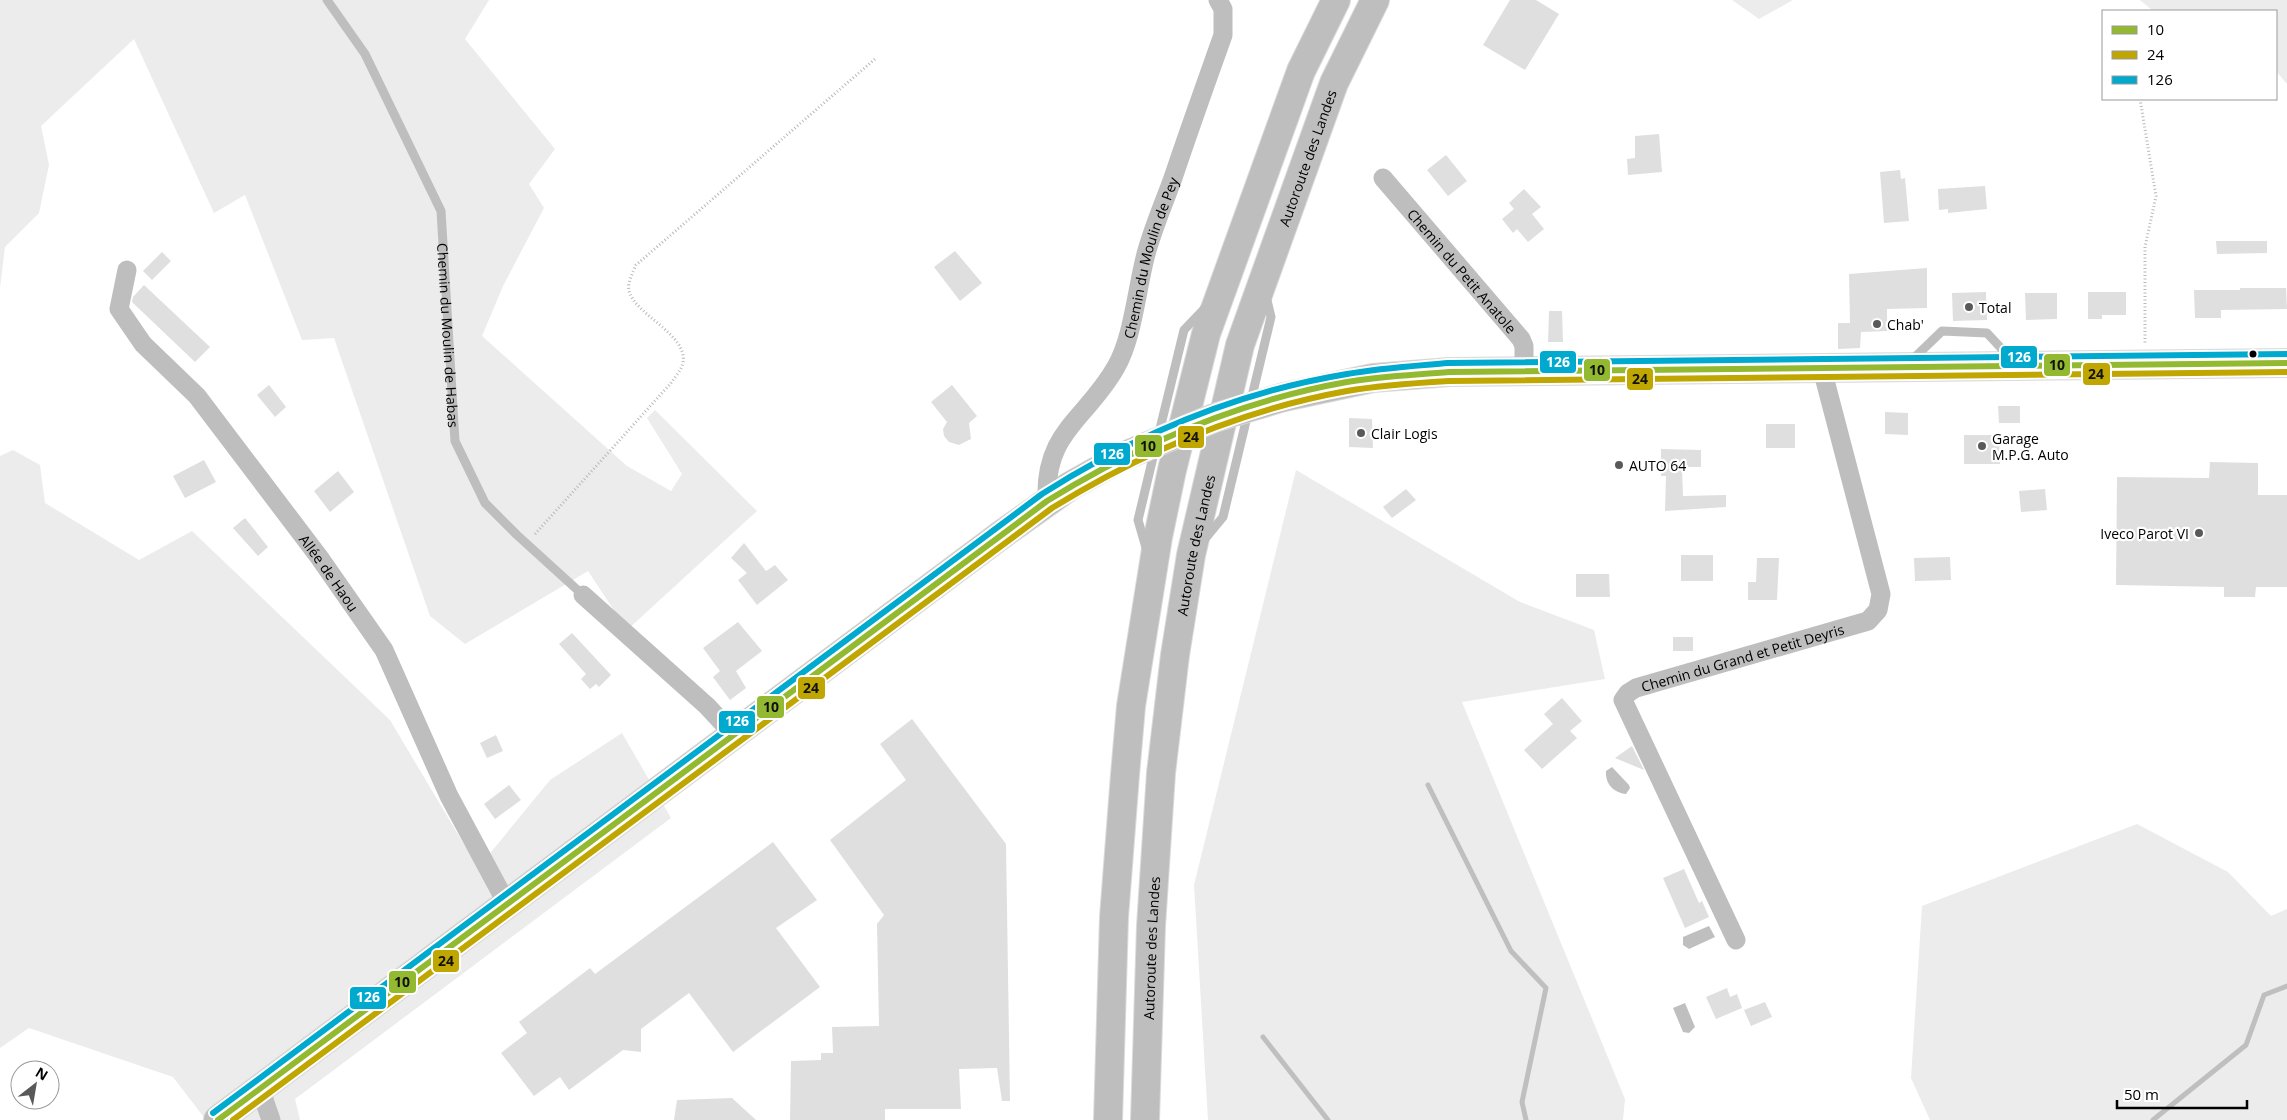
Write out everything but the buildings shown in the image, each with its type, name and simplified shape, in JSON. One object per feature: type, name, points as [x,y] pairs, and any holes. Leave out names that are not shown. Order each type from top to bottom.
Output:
[{"type":"main road","points":[[1108,1120],[1117,869],[1131,706],[1152,569],[1172,470],[1206,334],[1302,71],[1336,0]]},
{"type":"main road","name":"Autoroute des Landes","points":[[1145,1120],[1151,926],[1161,773],[1175,655],[1191,555],[1240,345],[1334,82],[1375,0]]},
{"type":"main road","points":[[218,1120],[1047,501],[1122,457],[1214,418],[1284,397],[1373,378],[1449,372],[2287,363]]},
{"type":"street","name":"Chemin du Moulin de Pey","points":[[1047,501],[1046,483],[1054,450],[1063,435],[1101,390],[1117,366],[1124,346],[1147,253],[1223,35],[1223,9],[1218,0]]},
{"type":"street","name":"Chemin du Petit Anatole","points":[[1383,178],[1521,339],[1524,346],[1524,370]]},
{"type":"street","name":"Allée de Haou","points":[[127,270],[119,309],[143,344],[197,396],[319,557],[384,650],[448,796],[507,904]]},
{"type":"street","name":"Chemin du Grand et Petit Deyris","points":[[1736,940],[1624,700],[1628,693],[1636,688],[1868,621],[1878,610],[1881,594],[1822,369]]},
{"type":"street","name":"Chemin du Moulin de Habas","points":[[583,596],[707,706],[734,735]]},
{"type":"street","points":[[260,1088],[271,1120]]},
{"type":"lane","name":"Chemin du Moulin de Habas","points":[[327,0],[365,54],[441,211],[455,441],[485,503],[526,544],[583,596]]},
{"type":"lane","points":[[1904,368],[1942,332],[1987,333],[2018,366]]},
{"type":"path","points":[[526,544],[671,383],[681,369],[683,361],[678,344],[634,301],[629,289],[636,265],[876,59]]},
{"type":"path","points":[[2140,100],[2156,196],[2145,247],[2146,364]]},
{"type":"shaded area","points":[[0,0],[489,0],[465,39],[555,149],[529,184],[544,208],[503,286],[482,336],[627,466],[671,491],[682,474],[647,418],[655,410],[757,511],[627,630],[588,571],[465,644],[430,616],[334,338],[302,340],[245,195],[214,213],[134,39],[41,126],[49,165],[39,213],[5,247],[0,288]]},
{"type":"shaded area","points":[[1732,0],[1793,0],[1759,19]]},
{"type":"shaded area","points":[[2140,0],[2287,0],[2287,84],[2277,72],[2277,10],[2152,10]]},
{"type":"shaded area","points":[[13,450],[40,465],[45,503],[139,560],[192,531],[390,720],[478,868],[550,780],[622,733],[671,818],[295,1099],[300,1120],[206,1120],[173,1077],[29,1028],[0,1048],[0,456]]},
{"type":"shaded area","points":[[1296,470],[1520,602],[1594,630],[1605,679],[1462,702],[1625,1099],[1623,1120],[1208,1120],[1194,885]]},
{"type":"shaded area","points":[[1612,767],[1629,785],[1630,788],[1626,794],[1614,790],[1609,784],[1606,771]]},
{"type":"shaded area","points":[[2137,824],[2228,872],[2271,916],[2287,909],[2287,1120],[1930,1120],[1911,1078],[1922,906]]},
{"type":"shaded area","points":[[1709,926],[1715,937],[1689,949],[1683,945],[1683,937]]},
{"type":"shaded area","points":[[1685,1003],[1695,1027],[1689,1033],[1683,1032],[1673,1008]]},
{"type":"waterway","points":[[1428,785],[1511,951],[1546,988],[1522,1102],[1526,1120]]},
{"type":"waterway","points":[[2153,1120],[2246,1045],[2264,995],[2287,986]]},
{"type":"waterway","points":[[1263,1037],[1328,1120]]},
{"type":"transit line","name":"126","points":[[213,1113],[1042,494],[1114,453],[1151,435],[1227,404],[1266,392],[1347,374],[1448,363],[2287,354]]},
{"type":"transit line","name":"10","points":[[218,1120],[1047,501],[1082,480],[1154,443],[1229,413],[1307,390],[1347,382],[1449,372],[2287,363]]},
{"type":"transit line","name":"24","points":[[233,1120],[1052,508],[1157,451],[1231,422],[1269,409],[1347,391],[1449,381],[2287,372]]},
{"type":"place","name":"Total","points":[[1969,307]]},
{"type":"place","name":"Chab'","points":[[1877,324]]},
{"type":"place","name":"Clair Logis","points":[[1361,433]]},
{"type":"place","name":"Garage M.P.G. Auto","points":[[1982,446]]},
{"type":"place","name":"AUTO 64","points":[[1619,465]]},
{"type":"place","name":"Iveco Parot VI","points":[[2199,533]]}]
